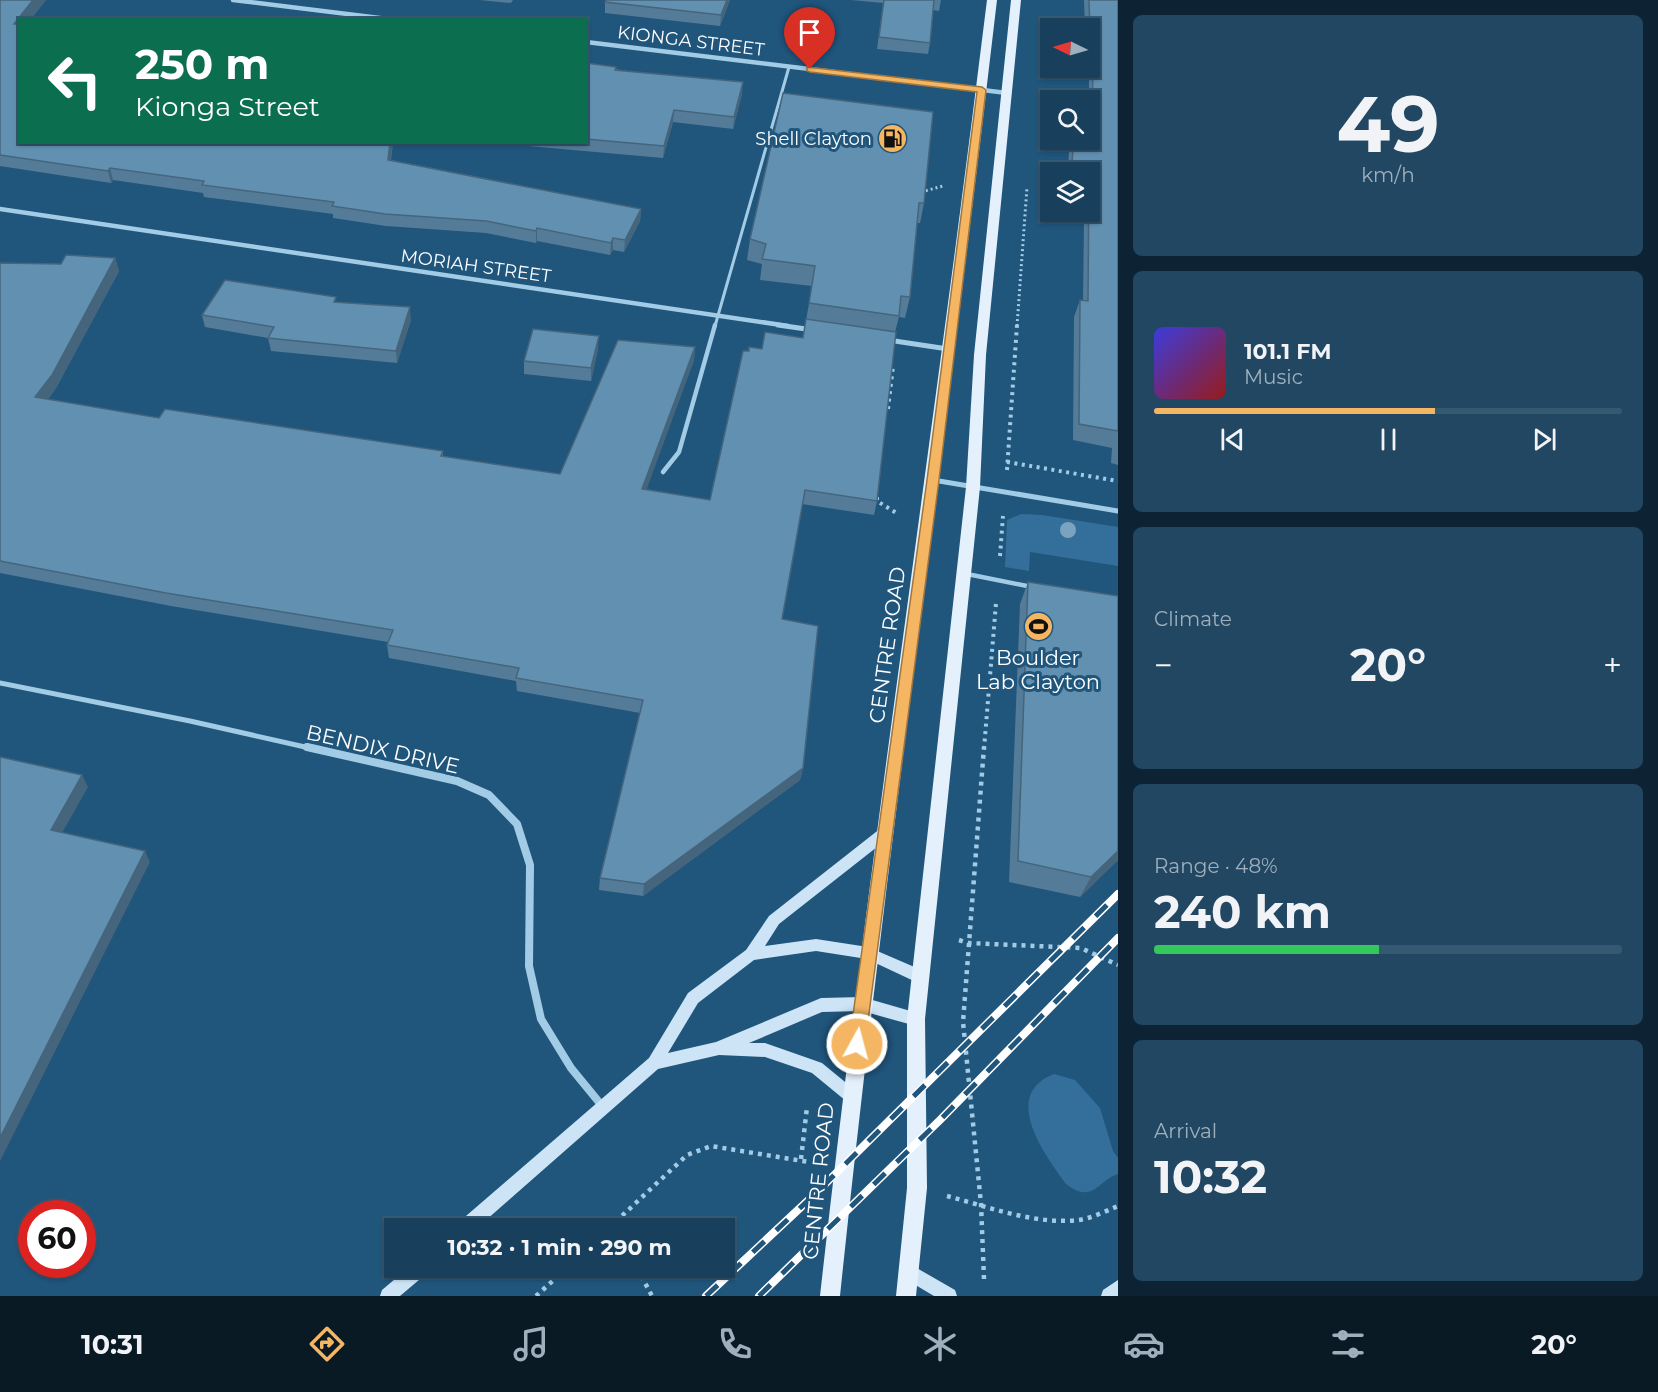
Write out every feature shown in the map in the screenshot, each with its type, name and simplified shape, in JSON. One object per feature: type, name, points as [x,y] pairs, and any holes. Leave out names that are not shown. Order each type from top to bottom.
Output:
[{"type":"main road","name":"CENTRE ROAD","points":[[830,1296],[868,953],[933,480],[992,0]]},
{"type":"main road","points":[[906,1296],[917,1188],[916,1018],[974,487],[980,355],[1016,0]]},
{"type":"street","points":[[233,0],[380,18]]},
{"type":"street","name":"KIONGA STREET","points":[[588,42],[1006,93]]},
{"type":"street","name":"MORIAH STREET","points":[[0,210],[824,331]]},
{"type":"street","points":[[884,340],[948,349]]},
{"type":"street","points":[[933,480],[1118,511]]},
{"type":"street","name":"BENDIX DRIVE","points":[[0,683],[190,721],[457,781],[489,795],[517,824],[530,865],[529,966],[541,1019],[571,1068],[603,1107]]},
{"type":"street","points":[[476,1218],[654,1063],[693,998],[751,954],[774,920],[886,832]]},
{"type":"street","points":[[751,954],[816,945],[868,953],[921,977]]},
{"type":"street","points":[[654,1063],[717,1049],[821,1005],[862,1004],[916,1018]]},
{"type":"street","points":[[717,1049],[765,1050],[817,1068],[851,1096]]},
{"type":"street","points":[[908,1271],[949,1296]]},
{"type":"street","points":[[388,1296],[409,1278]]},
{"type":"street","points":[[1109,1296],[1118,1288]]},
{"type":"lane","points":[[663,472],[678,452],[789,67]]},
{"type":"lane","points":[[964,574],[1043,589]]},
{"type":"path","points":[[918,192],[944,186],[945,176]]},
{"type":"path","points":[[984,1279],[981,1204],[963,1022],[1028,181]]},
{"type":"path","points":[[888,410],[896,341]]},
{"type":"path","points":[[1007,462],[1118,481]]},
{"type":"path","points":[[878,489],[877,501],[898,514]]},
{"type":"path","points":[[959,940],[968,943],[1081,948],[1118,966]]},
{"type":"path","points":[[801,1159],[807,1107]]},
{"type":"path","points":[[624,1218],[687,1155],[711,1146],[801,1159],[818,1165]]},
{"type":"path","points":[[945,1195],[1063,1221],[1081,1220],[1118,1206]]},
{"type":"path","points":[[537,1296],[556,1278]]},
{"type":"path","points":[[642,1278],[652,1296]]},
{"type":"shaded area","points":[[1021,514],[1118,527],[1118,566],[1030,552],[1029,571],[1005,567],[1007,520]]},
{"type":"shaded area","points":[[1054,1074],[1075,1080],[1100,1108],[1113,1151],[1118,1158],[1118,1174],[1089,1192],[1075,1190],[1066,1184],[1048,1158],[1032,1126],[1029,1110],[1030,1096],[1038,1084]]},
{"type":"building","points":[[0,0],[33,0],[14,24],[18,24],[18,144],[390,144],[388,160],[641,209],[625,240],[613,238],[611,243],[537,228],[536,231],[486,221],[385,214],[332,206],[334,202],[202,185],[204,181],[110,168],[108,171],[0,155]]},
{"type":"building","points":[[606,0],[727,0],[721,15],[605,2]]},
{"type":"building","points":[[884,0],[934,0],[930,43],[879,37]]},
{"type":"building","points":[[1089,0],[1118,0],[1118,431],[1079,424],[1080,300],[1088,301],[1089,222],[1100,222],[1100,162],[1072,162],[1073,150],[1100,150],[1100,90],[1093,90],[1093,78],[1100,78],[1100,18],[1090,18]]},
{"type":"building","points":[[588,63],[616,67],[615,70],[743,82],[734,117],[674,110],[664,146],[588,139]]},
{"type":"building","points":[[783,93],[933,112],[924,203],[919,203],[910,297],[901,296],[899,316],[809,303],[815,266],[762,259],[766,244],[750,239]]},
{"type":"building","points":[[66,255],[115,258],[52,375],[35,397],[159,418],[165,409],[443,451],[441,456],[560,474],[618,340],[695,347],[642,489],[710,500],[743,351],[749,351],[749,347],[762,349],[765,332],[803,338],[806,319],[896,332],[877,501],[805,490],[782,619],[818,626],[803,768],[644,884],[600,878],[643,700],[516,678],[519,668],[387,645],[393,630],[166,593],[0,561],[0,263],[61,264]]},
{"type":"building","points":[[225,280],[336,297],[334,302],[410,307],[396,351],[268,338],[274,327],[202,315]]},
{"type":"building","points":[[533,329],[599,336],[591,368],[524,361]]},
{"type":"building","points":[[1028,582],[1118,596],[1118,851],[1091,877],[1018,861]]},
{"type":"building","points":[[0,757],[82,775],[51,830],[145,851],[0,1138]]},
{"type":"railway","points":[[706,1296],[815,1194],[1118,894]]},
{"type":"railway","points":[[759,1296],[940,1120],[1118,938]]},
{"type":"place","name":"Shell Clayton","points":[[893,139]]},
{"type":"place","name":"Boulder Lab Clayton","points":[[1038,626]]},
{"type":"route","points":[[810,69],[982,90],[933,480],[857,1044]]}]
